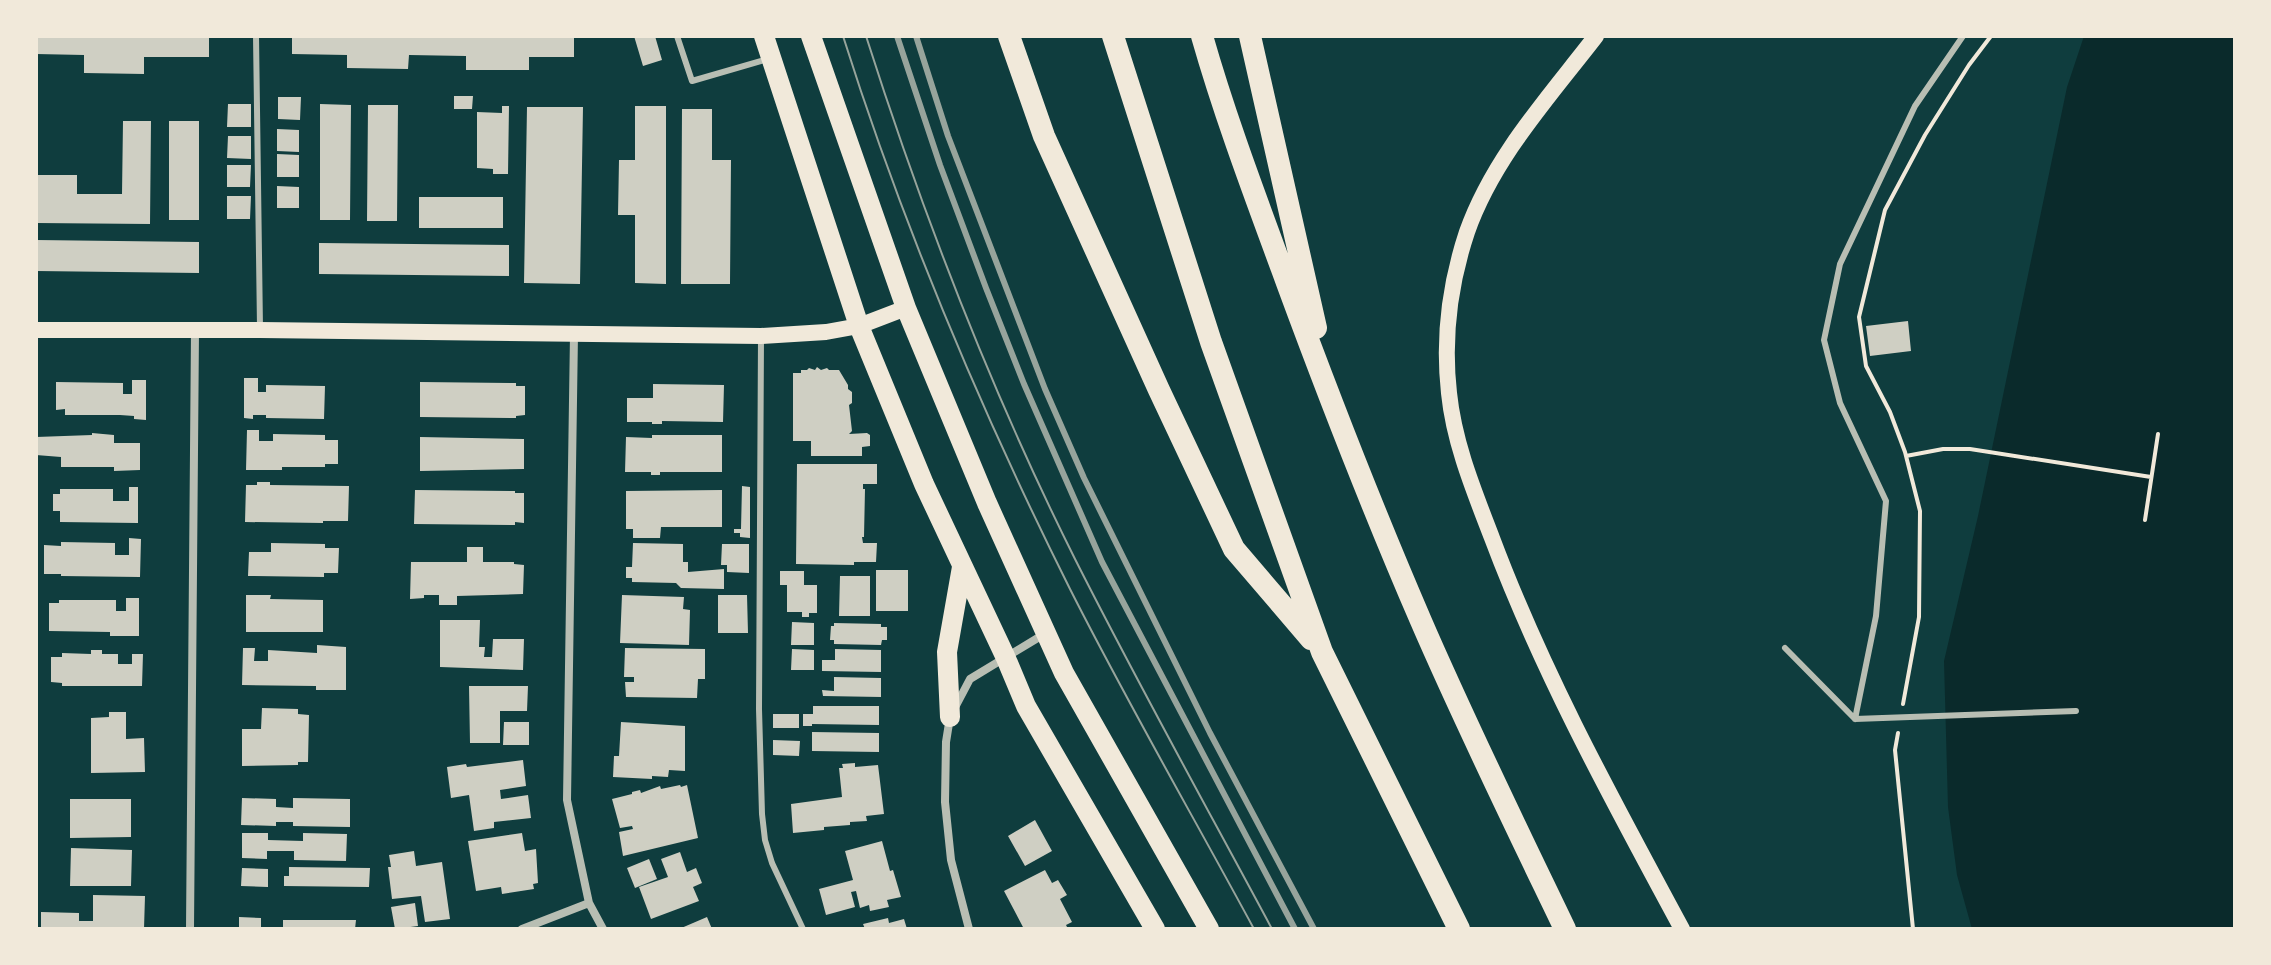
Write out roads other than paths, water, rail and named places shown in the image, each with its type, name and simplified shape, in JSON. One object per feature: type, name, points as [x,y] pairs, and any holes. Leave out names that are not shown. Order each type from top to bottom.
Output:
[{"type":"highway","points":[[1009,36],[1044,136],[1234,549],[1322,652]]},
{"type":"highway","points":[[1113,36],[1211,342],[1322,652],[1459,929]]},
{"type":"highway","points":[[1202,36],[1221,102],[1336,415],[1422,622],[1565,929]]},
{"type":"highway","points":[[1250,36],[1336,415]]},
{"type":"main road","points":[[764,36],[859,326],[924,484],[1026,706],[1155,929]]},
{"type":"main road","points":[[811,36],[906,308],[987,503],[1064,673],[1209,929]]},
{"type":"main road","points":[[1596,36],[1519,136],[1490,183],[1468,230],[1455,277],[1450,314],[1446,351],[1449,396],[1465,465],[1502,564],[1546,667],[1599,775],[1682,929]]},
{"type":"main road","points":[[36,330],[761,336],[826,332],[859,326],[906,308]]},
{"type":"main road","points":[[950,717],[947,652],[962,567]]},
{"type":"street","points":[[190,929],[195,330]]},
{"type":"street","points":[[574,333],[567,800],[589,903],[603,929]]},
{"type":"street","points":[[969,929],[951,860],[945,802],[946,742],[950,717],[970,679],[1046,633]]},
{"type":"street","points":[[522,929],[589,903]]},
{"type":"lane","points":[[256,36],[260,330]]},
{"type":"lane","points":[[677,36],[692,81],[771,58]]},
{"type":"lane","points":[[1855,719],[1876,616],[1886,501],[1840,403],[1824,340],[1840,264],[1915,106],[1963,36]]},
{"type":"lane","points":[[761,336],[759,709],[762,814],[772,863],[803,929]]},
{"type":"lane","points":[[1785,648],[1855,719],[2076,711]]},
{"type":"water","points":[[2084,36],[2235,36],[2235,929],[1972,929],[1957,875],[1948,807],[1944,661],[1978,516],[2067,87]]},
{"type":"tram line","points":[[843,36],[918,248],[1005,454],[1092,632],[1254,929]]},
{"type":"tram line","points":[[866,36],[960,302],[1044,496],[1099,606],[1272,929]]},
{"type":"railway","points":[[897,36],[940,165],[986,288],[1024,384],[1102,562],[1295,929]]},
{"type":"railway","points":[[916,36],[948,136],[1045,389],[1084,478],[1210,733],[1314,929]]}]
